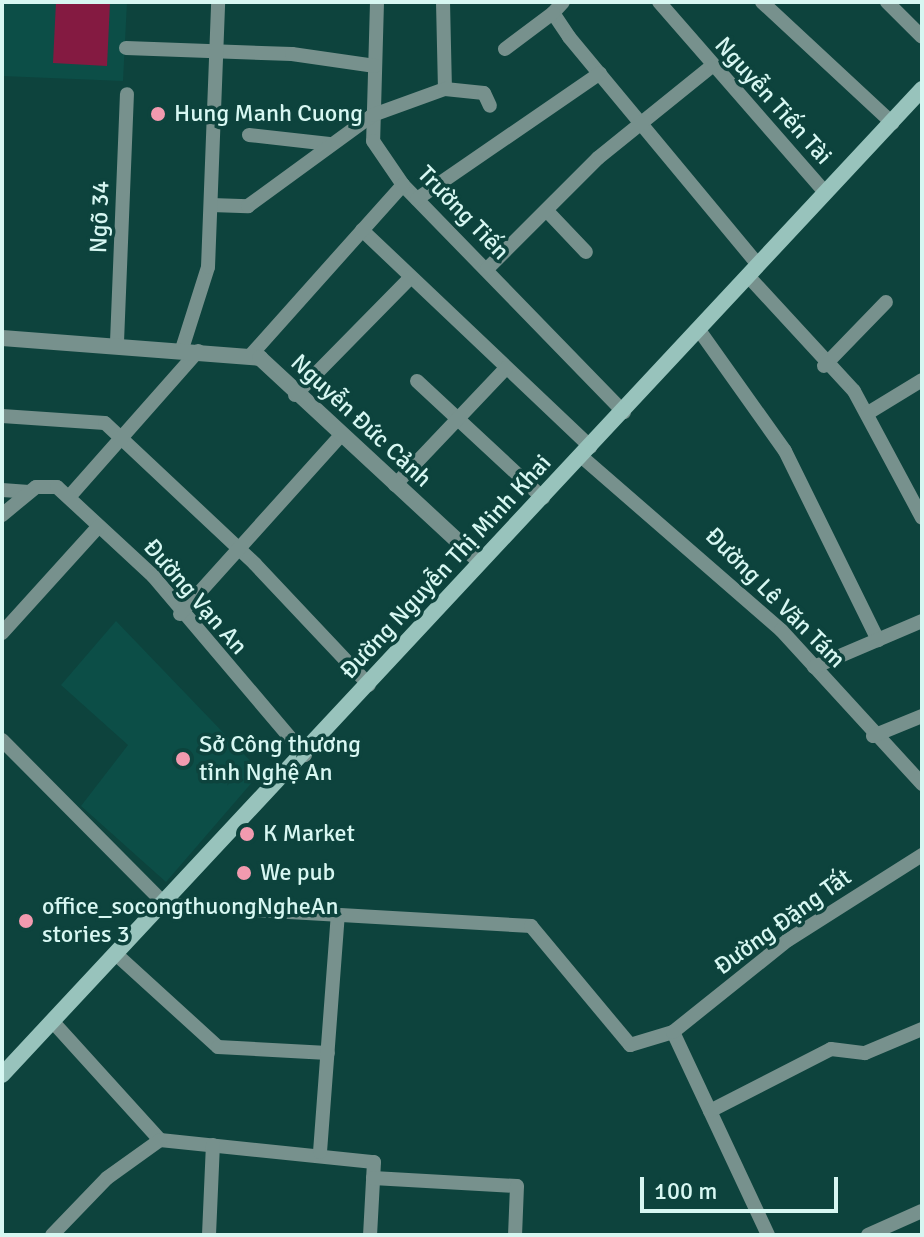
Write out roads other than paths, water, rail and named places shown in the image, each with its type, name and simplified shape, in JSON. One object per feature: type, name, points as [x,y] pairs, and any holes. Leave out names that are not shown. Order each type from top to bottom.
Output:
[{"type":"main road","name":"Đường Nguyễn Thị Minh Khai","points":[[2,1075],[166,905],[480,562],[587,452],[922,89]]},
{"type":"street","points":[[2,490],[29,492],[57,487],[69,497],[123,436],[190,350],[205,283],[218,2]]},
{"type":"street","name":"Trường Tiến","points":[[377,2],[373,141],[403,185],[624,412]]},
{"type":"street","points":[[443,2],[445,89]]},
{"type":"street","name":"Nguyễn Tiến Tài","points":[[659,2],[825,192]]},
{"type":"street","points":[[762,2],[892,123]]},
{"type":"street","points":[[887,2],[922,37]]},
{"type":"street","points":[[505,49],[558,7],[600,73],[824,366],[868,413],[922,518]]},
{"type":"street","points":[[126,48],[215,52],[375,66]]},
{"type":"street","points":[[487,269],[548,212],[598,158],[644,127],[712,66]]},
{"type":"street","points":[[417,199],[600,73]]},
{"type":"street","points":[[211,205],[248,206],[329,144],[373,115],[445,89],[484,93],[490,106]]},
{"type":"street","name":"Ngõ 34","points":[[117,342],[127,94]]},
{"type":"street","points":[[249,135],[329,144]]},
{"type":"street","points":[[2,338],[117,342],[249,357],[403,185]]},
{"type":"street","points":[[548,212],[586,252]]},
{"type":"street","name":"Đường Lê Văn Tám","points":[[362,230],[506,368],[587,452],[680,534],[814,667],[873,736],[895,749],[922,784]]},
{"type":"street","points":[[295,395],[411,277]]},
{"type":"street","points":[[824,366],[886,302]]},
{"type":"street","points":[[699,330],[785,451],[878,640]]},
{"type":"street","name":"Nguyễn Đức Cảnh","points":[[249,357],[480,562]]},
{"type":"street","points":[[395,485],[506,368]]},
{"type":"street","points":[[868,413],[922,380]]},
{"type":"street","points":[[417,381],[543,498]]},
{"type":"street","points":[[2,416],[105,423],[123,436],[238,548],[369,685]]},
{"type":"street","points":[[180,614],[340,436]]},
{"type":"street","points":[[2,515],[29,492]]},
{"type":"street","name":"Đường Vạn An","points":[[69,497],[153,576],[180,614],[305,755]]},
{"type":"street","points":[[2,633],[99,526]]},
{"type":"street","points":[[814,667],[922,621]]},
{"type":"street","points":[[873,736],[922,716]]},
{"type":"street","points":[[2,740],[166,905],[531,926],[630,1045],[673,1032],[768,1235]]},
{"type":"street","name":"Đường Đặng Tất","points":[[673,1032],[788,940],[922,855]]},
{"type":"street","points":[[320,1152],[338,915]]},
{"type":"street","points":[[118,956],[218,1047],[328,1053]]},
{"type":"street","points":[[53,1022],[160,1140]]},
{"type":"street","points":[[710,1111],[831,1049],[865,1053],[922,1029]]},
{"type":"street","points":[[52,1235],[99,1185],[160,1140],[320,1152],[374,1162],[370,1235]]},
{"type":"street","points":[[209,1235],[213,1145]]},
{"type":"street","points":[[373,1178],[517,1186],[515,1235]]},
{"type":"street","points":[[868,1235],[922,1211]]},
{"type":"place","name":"Hung Manh Cuong","points":[[158,114]]},
{"type":"place","name":"Sở Công thương tỉnh Nghệ An","points":[[183,759]]},
{"type":"place","name":"K Market","points":[[247,834]]},
{"type":"place","name":"We pub","points":[[244,873]]},
{"type":"place","name":"office_socongthuongNgheAn stories 3","points":[[26,921]]}]
